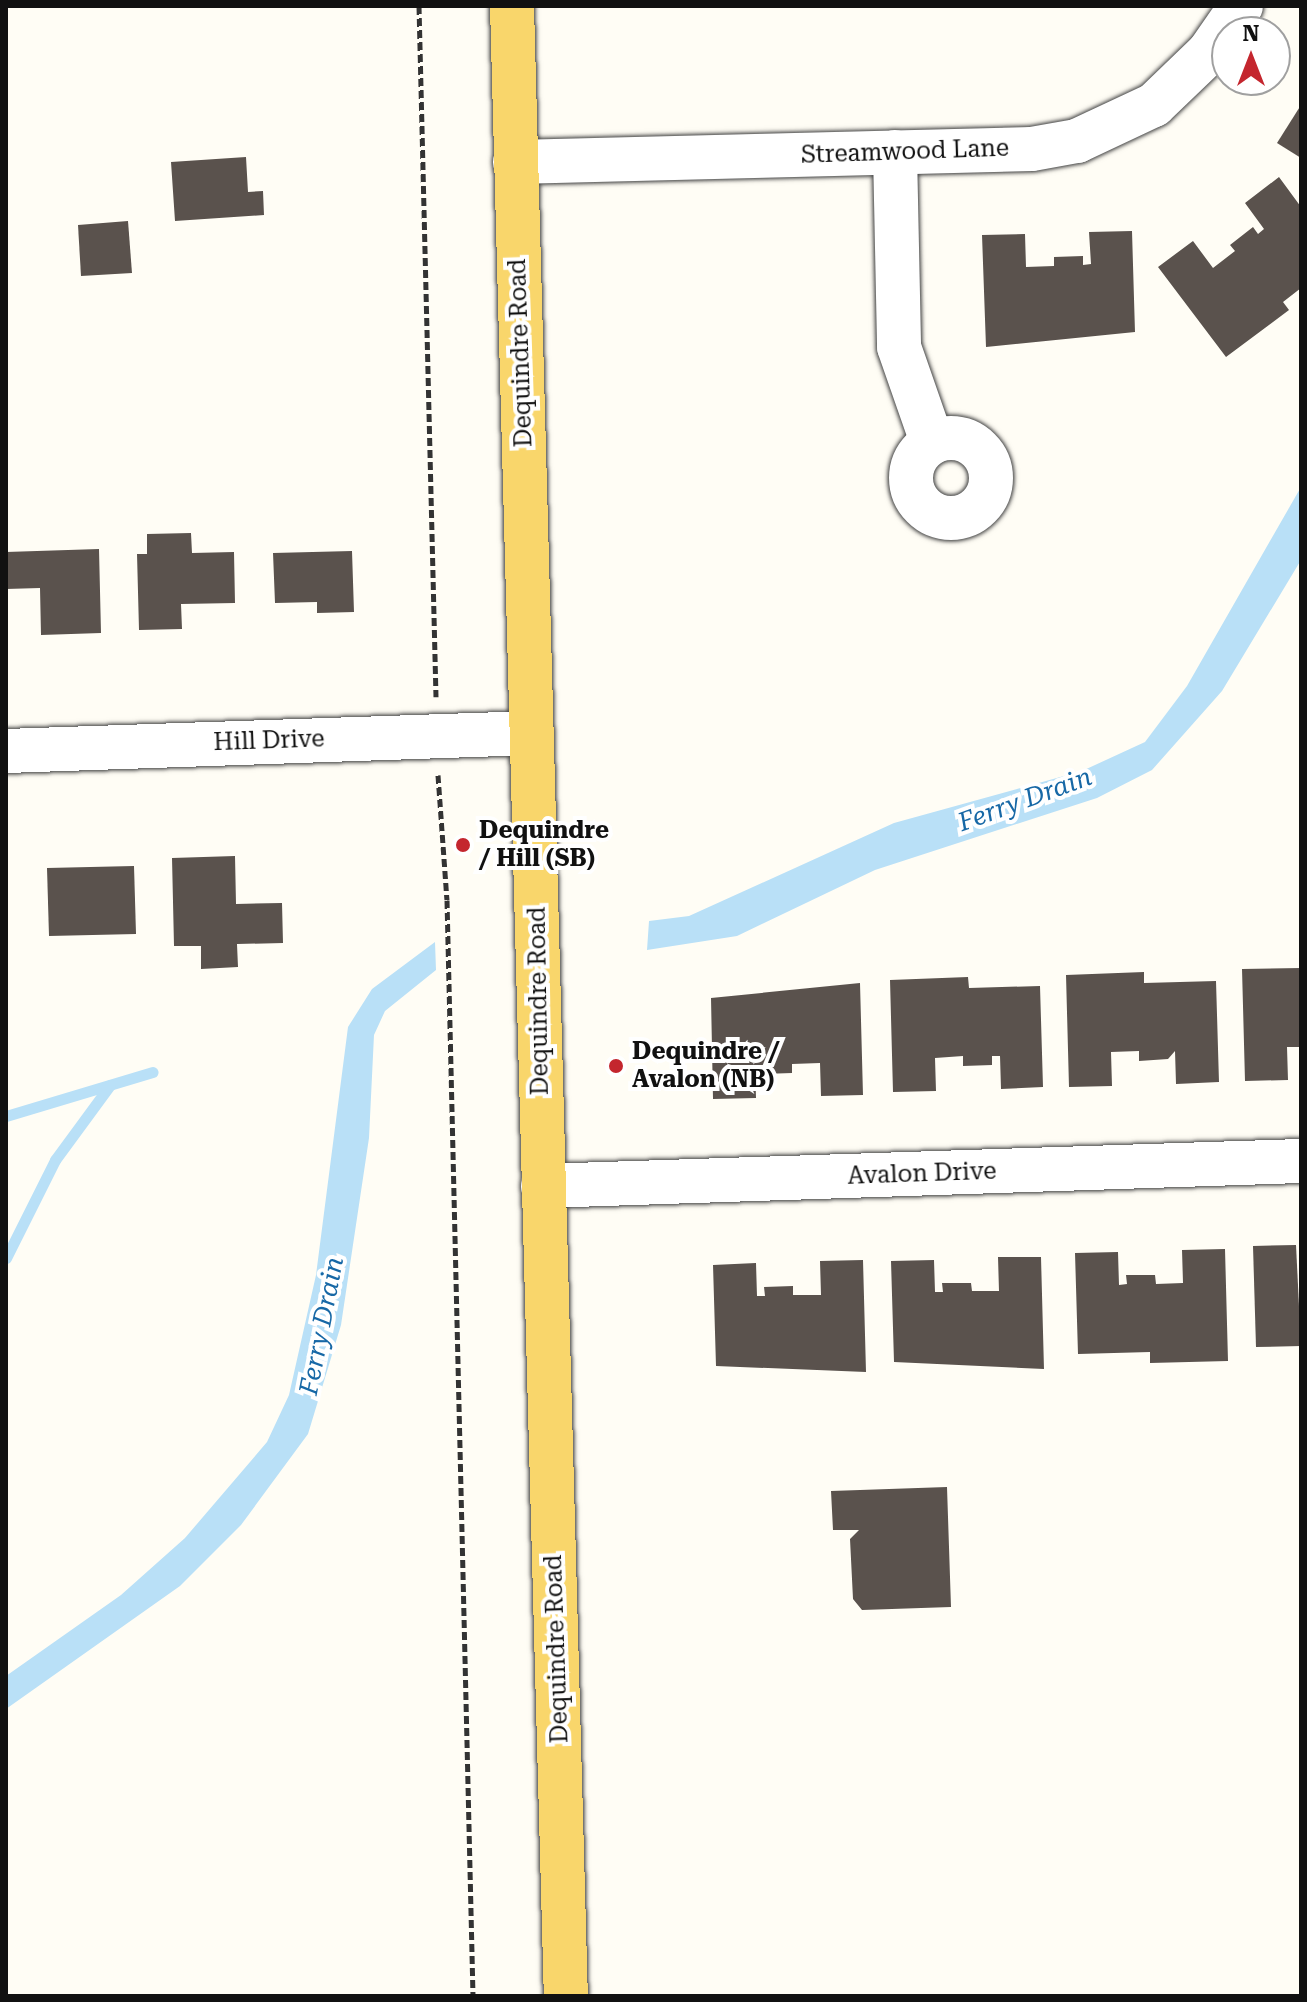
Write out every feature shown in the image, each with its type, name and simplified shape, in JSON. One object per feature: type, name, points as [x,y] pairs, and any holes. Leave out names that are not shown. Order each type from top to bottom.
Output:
[{"type":"main road","name":"Dequindre Road","points":[[512,6],[566,1996]]},
{"type":"street","name":"Streamwood Lane","points":[[515,162],[1032,149],[1117,125],[1186,78],[1241,6]]},
{"type":"street","points":[[895,152],[899,347],[932,442]]},
{"type":"street","name":"Hill Drive","points":[[6,751],[532,733]]},
{"type":"street","name":"Avalon Drive","points":[[543,1186],[1301,1161]]},
{"type":"path","points":[[419,6],[436,709]]},
{"type":"path","points":[[436,765],[447,900],[473,1996]]},
{"type":"water","name":"Ferry Drain","points":[[1301,487],[1301,560],[1222,691],[1152,770],[1097,798],[875,870],[737,936],[647,950],[649,921],[689,916],[894,823],[1082,771],[1145,742],[1187,686]]},
{"type":"water","name":"Ferry Drain","points":[[435,942],[436,970],[385,1011],[374,1035],[369,1138],[341,1325],[308,1434],[241,1525],[180,1586],[6,1709],[6,1676],[121,1595],[185,1538],[267,1442],[289,1395],[316,1275],[348,1027],[372,989]]},
{"type":"building","points":[[1301,105],[1301,158],[1277,143]]},
{"type":"building","points":[[246,157],[248,192],[263,191],[264,215],[175,221],[171,162]]},
{"type":"building","points":[[1279,177],[1301,207],[1301,288],[1283,302],[1289,310],[1226,357],[1158,267],[1193,241],[1213,268],[1235,251],[1230,245],[1253,227],[1258,234],[1264,229],[1245,203]]},
{"type":"building","points":[[128,221],[132,273],[81,276],[78,225]]},
{"type":"building","points":[[1132,231],[1135,332],[986,347],[982,235],[1025,234],[1026,267],[1054,266],[1054,257],[1083,256],[1083,265],[1091,264],[1089,232]]},
{"type":"building","points":[[191,533],[192,553],[234,552],[235,603],[181,604],[182,629],[139,630],[137,554],[147,554],[147,534]]},
{"type":"building","points":[[99,549],[101,633],[41,635],[40,588],[6,589],[6,552]]},
{"type":"building","points":[[352,551],[354,612],[317,613],[317,602],[275,603],[273,553]]},
{"type":"building","points":[[235,856],[236,904],[282,903],[283,943],[237,944],[238,967],[201,969],[201,946],[174,946],[172,858]]},
{"type":"building","points":[[134,866],[136,934],[49,936],[47,868]]},
{"type":"building","points":[[1301,968],[1301,1047],[1287,1047],[1288,1080],[1245,1081],[1242,969]]},
{"type":"building","points":[[1144,972],[1144,983],[1216,981],[1219,1082],[1176,1084],[1175,1051],[1168,1059],[1139,1061],[1139,1051],[1111,1052],[1112,1086],[1069,1087],[1066,975]]},
{"type":"building","points":[[968,977],[969,988],[1040,986],[1043,1087],[1001,1089],[1000,1056],[992,1056],[992,1065],[963,1066],[963,1056],[935,1058],[936,1091],[893,1092],[890,980]]},
{"type":"building","points":[[860,983],[863,1095],[821,1096],[820,1063],[792,1064],[792,1073],[763,1074],[763,1065],[755,1065],[756,1098],[713,1099],[711,998]]},
{"type":"building","points":[[1296,1245],[1301,1346],[1256,1347],[1253,1246]]},
{"type":"building","points":[[1225,1249],[1228,1361],[1150,1363],[1150,1352],[1078,1354],[1075,1253],[1118,1252],[1119,1285],[1127,1284],[1126,1275],[1155,1275],[1156,1284],[1183,1283],[1182,1250]]},
{"type":"building","points":[[998,1257],[1041,1257],[1044,1369],[894,1362],[891,1261],[934,1260],[935,1292],[943,1292],[942,1283],[971,1283],[972,1291],[999,1291]]},
{"type":"building","points":[[863,1260],[866,1372],[716,1366],[713,1265],[756,1263],[757,1296],[765,1296],[764,1287],[793,1286],[793,1295],[821,1295],[820,1261]]},
{"type":"building","points":[[947,1487],[951,1607],[862,1610],[853,1599],[850,1539],[859,1530],[833,1530],[831,1491]]},
{"type":"waterway","points":[[6,1116],[153,1072]]},
{"type":"waterway","points":[[6,1258],[55,1160],[110,1085]]},
{"type":"place","name":"Dequindre / Hill (SB)","points":[[463,845]]},
{"type":"place","name":"Dequindre / Avalon (NB)","points":[[616,1066]]}]
